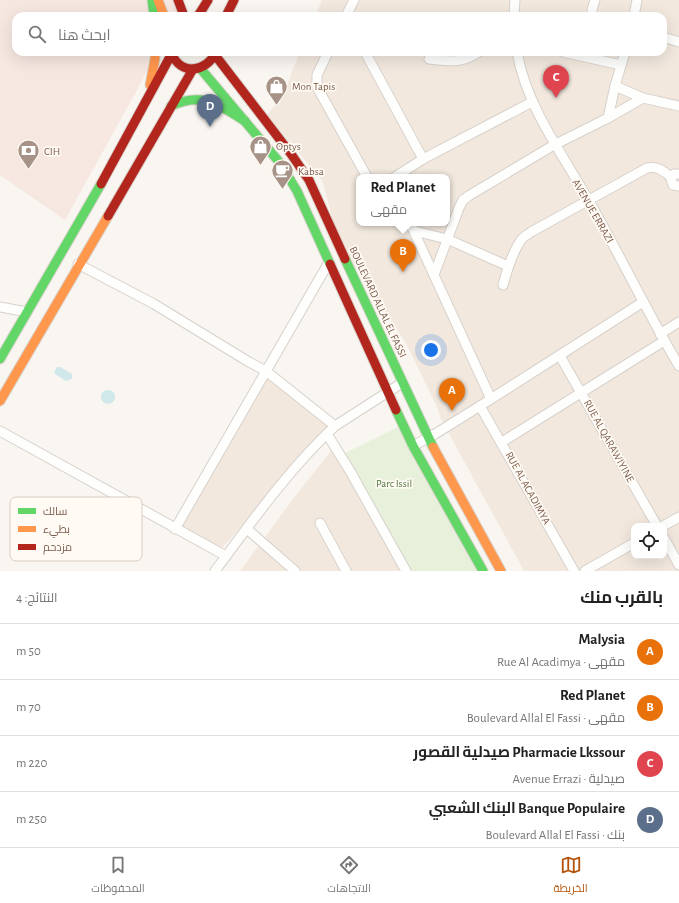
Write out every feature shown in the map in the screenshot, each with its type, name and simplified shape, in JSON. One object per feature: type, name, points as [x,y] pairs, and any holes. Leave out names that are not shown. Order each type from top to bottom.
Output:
[{"type":"main road","points":[[152,0],[154,12]]},
{"type":"main road","points":[[158,0],[162,12]]},
{"type":"main road","points":[[178,0],[182,12]]},
{"type":"main road","points":[[200,12],[208,0]]},
{"type":"main road","points":[[228,12],[234,0]]},
{"type":"main road","points":[[146,103],[154,56]]},
{"type":"main road","points":[[0,358],[114,160],[170,56]]},
{"type":"main road","points":[[172,56],[179,65],[186,68],[197,69],[206,65],[213,56]]},
{"type":"main road","name":"BOULEVARD ALLAL EL FASSI","points":[[217,56],[309,180],[428,438],[501,571]]},
{"type":"main road","points":[[0,400],[78,264],[172,106],[197,69]]},
{"type":"main road","points":[[197,69],[245,121],[283,168],[297,191],[414,446],[483,571]]},
{"type":"main road","points":[[172,106],[186,100],[203,99],[221,106],[245,121]]},
{"type":"street","points":[[348,12],[354,0]]},
{"type":"street","points":[[514,12],[515,0]]},
{"type":"street","points":[[592,10],[595,0]]},
{"type":"street","points":[[635,12],[637,0]]},
{"type":"street","points":[[667,38],[679,42]]},
{"type":"street","points":[[326,56],[317,75],[317,87],[365,174]]},
{"type":"street","points":[[367,56],[423,159]]},
{"type":"street","points":[[429,59],[461,61],[473,56]]},
{"type":"street","name":"AVENUE ERRAZI","points":[[518,56],[532,102],[554,145],[589,201],[679,366]]},
{"type":"street","points":[[581,56],[621,65]]},
{"type":"street","points":[[608,118],[624,56]]},
{"type":"street","points":[[615,86],[643,98],[679,106]]},
{"type":"street","points":[[434,275],[463,200],[554,145],[608,118],[643,98]]},
{"type":"street","points":[[400,174],[423,159],[532,102]]},
{"type":"street","points":[[503,285],[508,266],[521,239],[530,232],[647,168],[658,168],[677,174],[671,181],[673,185],[679,186]]},
{"type":"street","points":[[412,227],[447,239],[508,266]]},
{"type":"street","points":[[412,227],[491,399]]},
{"type":"street","points":[[175,529],[329,262]]},
{"type":"street","points":[[78,264],[154,304],[266,371],[335,426]]},
{"type":"street","points":[[414,446],[560,356],[643,302]]},
{"type":"street","points":[[0,308],[27,312]]},
{"type":"street","points":[[502,442],[582,392],[662,337],[679,322]]},
{"type":"street","name":"RUE AL QARAWIYINE","points":[[560,356],[582,392],[655,523]]},
{"type":"street","points":[[215,571],[265,503],[298,463],[335,426],[402,383]]},
{"type":"street","name":"RUE AL ACADIMYA","points":[[480,406],[502,442],[574,571]]},
{"type":"street","points":[[0,432],[117,497]]},
{"type":"street","points":[[327,434],[350,471],[406,571]]},
{"type":"street","points":[[142,511],[226,556]]},
{"type":"street","points":[[667,524],[679,517]]},
{"type":"street","points":[[320,523],[346,571]]},
{"type":"street","points":[[246,529],[295,571]]},
{"type":"street","points":[[667,543],[679,565]]},
{"type":"street","points":[[585,571],[631,545]]},
{"type":"shaded area","points":[[0,0],[182,0],[177,12],[12,12],[12,56],[156,56],[65,220],[0,175]]},
{"type":"shaded area","points":[[322,0],[679,0],[679,571],[524,571],[441,419],[437,407],[407,345],[339,243],[322,180],[267,116],[284,92],[298,56],[667,56],[667,12],[317,12]]},
{"type":"shaded area","points":[[266,371],[335,426],[218,552],[175,529]]},
{"type":"shaded area","points":[[335,446],[407,571],[240,571],[296,495]]},
{"type":"green space","name":"Parc Issil","points":[[398,427],[477,571],[407,571],[343,454]]},
{"type":"water","points":[[57,367],[60,367],[72,374],[72,379],[66,381],[55,374],[54,372]]},
{"type":"water","points":[[108,390],[113,392],[115,397],[113,402],[108,404],[103,402],[101,397],[103,392]]},
{"type":"traffic: fast","points":[[152,0],[154,12]]},
{"type":"traffic: fast","points":[[200,68],[280,163],[297,191],[330,264]]},
{"type":"traffic: fast","points":[[171,106],[182,102],[201,100],[218,105],[245,121]]},
{"type":"traffic: fast","points":[[0,359],[101,184]]},
{"type":"traffic: fast","points":[[345,259],[433,447]]},
{"type":"traffic: fast","points":[[396,410],[413,446],[483,571]]},
{"type":"traffic: slow","points":[[158,0],[162,12]]},
{"type":"traffic: slow","points":[[150,85],[155,56]]},
{"type":"traffic: slow","points":[[0,401],[108,216]]},
{"type":"traffic: slow","points":[[433,447],[501,571]]},
{"type":"traffic: jam","points":[[178,0],[182,12]]},
{"type":"traffic: jam","points":[[200,12],[208,0]]},
{"type":"traffic: jam","points":[[228,12],[234,0]]},
{"type":"traffic: jam","points":[[101,184],[170,56]]},
{"type":"traffic: jam","points":[[173,56],[180,65],[193,69],[200,68],[214,56]]},
{"type":"traffic: jam","points":[[216,56],[291,154],[309,180],[345,259]]},
{"type":"traffic: jam","points":[[108,216],[193,69]]},
{"type":"traffic: jam","points":[[330,264],[396,410]]},
{"type":"place","name":"Pharmacie Lkssour صيدلية القصور","points":[[556,98]]},
{"type":"place","name":"Mon Tapis","points":[[276,106]]},
{"type":"place","name":"Banque Populaire البنك الشعبي","points":[[210,127]]},
{"type":"place","name":"Optys","points":[[261,166]]},
{"type":"place","name":"CIH","points":[[29,170]]},
{"type":"place","name":"Kabsa","points":[[283,190]]},
{"type":"place","name":"Red Planet","points":[[403,272]]},
{"type":"place","name":"Malysia","points":[[452,411]]}]
